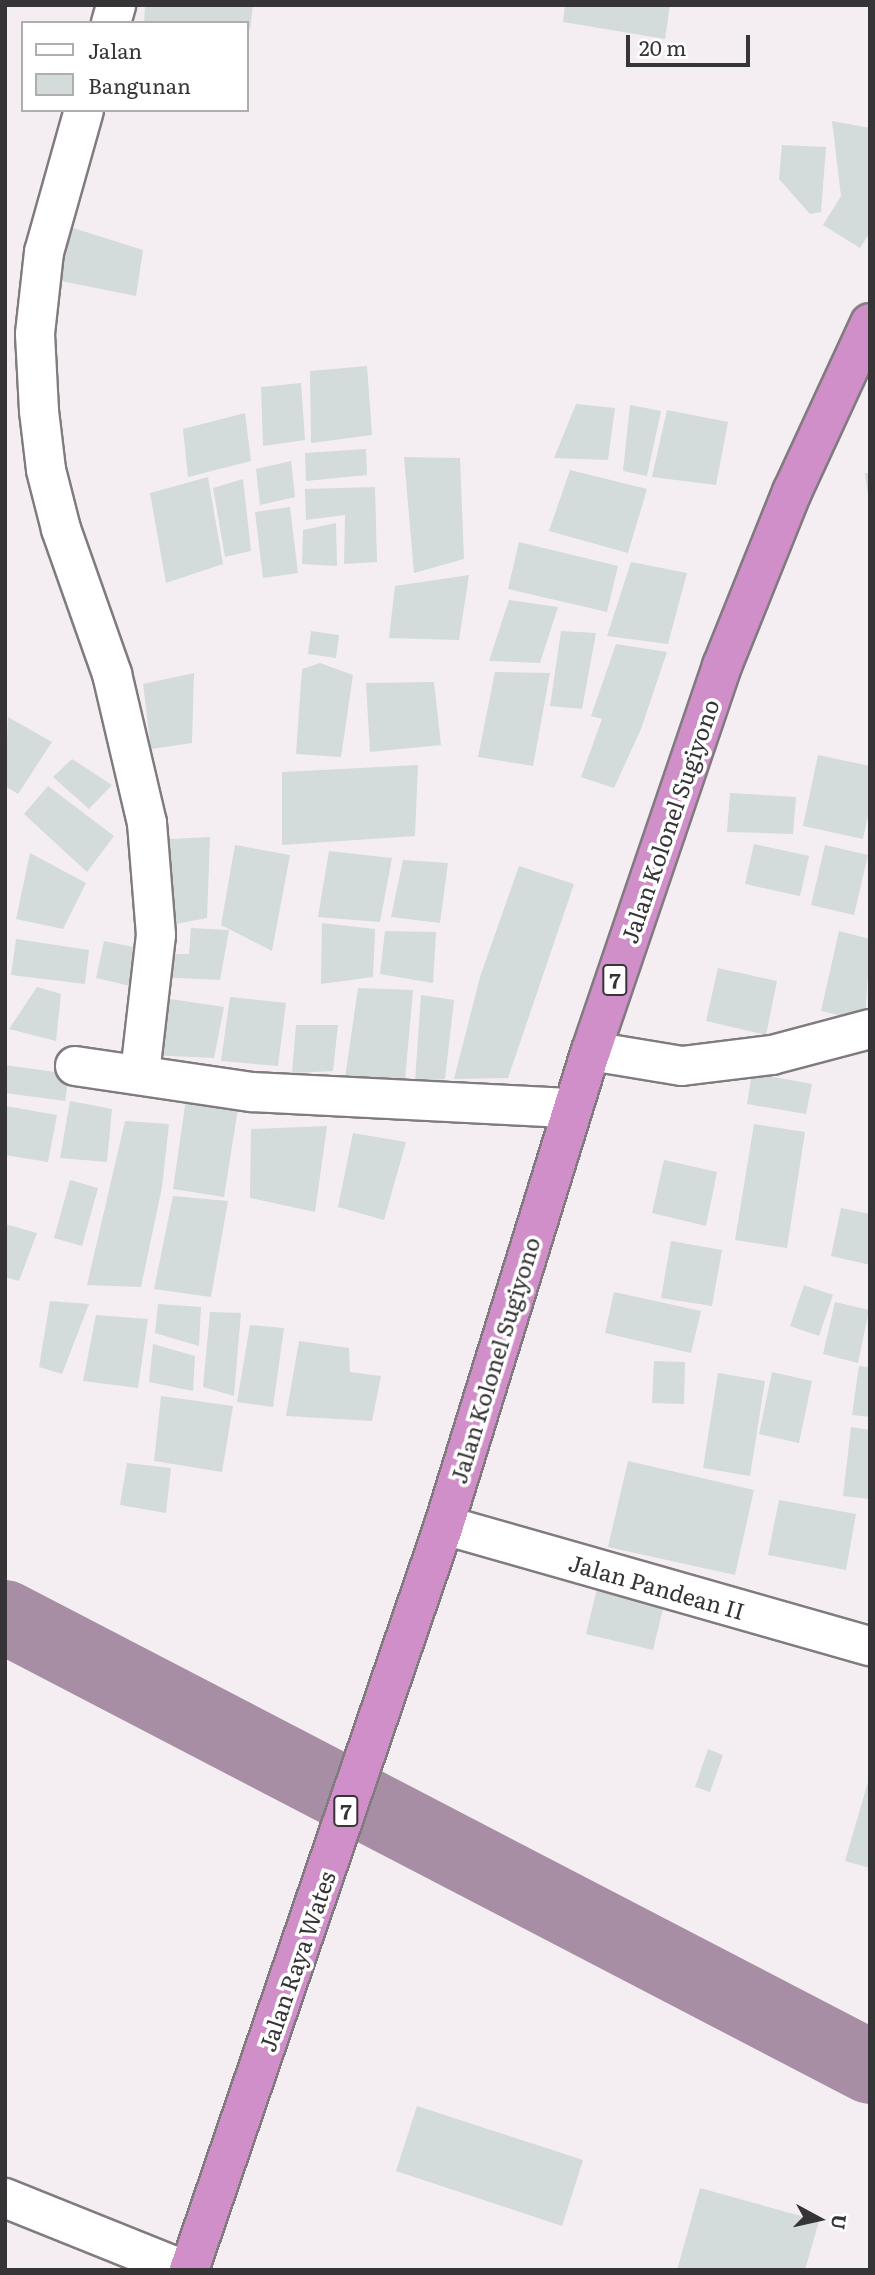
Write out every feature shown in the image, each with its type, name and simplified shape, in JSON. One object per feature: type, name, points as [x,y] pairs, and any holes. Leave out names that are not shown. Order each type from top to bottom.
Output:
[{"type":"highway","name":"Jalan Kolonel Sugiyono","points":[[398,1651],[443,1525],[591,1051],[722,666],[792,492],[870,323]]},
{"type":"highway","name":"Jalan Raya Wates","points":[[189,2270],[294,1972],[398,1651]]},
{"type":"street","points":[[83,112],[44,252],[35,334],[39,411],[46,470],[58,518],[112,674],[147,823],[156,935],[140,1073]]},
{"type":"street","points":[[591,1051],[682,1066],[772,1055],[870,1029]]},
{"type":"street","points":[[75,1066],[140,1073],[252,1092],[573,1108]]},
{"type":"street","name":"Jalan Pandean II","points":[[443,1525],[870,1646]]},
{"type":"street","points":[[5,2198],[184,2270]]},
{"type":"building","points":[[145,5],[253,5],[250,30],[248,21],[144,21]]},
{"type":"building","points":[[565,5],[670,5],[665,39],[563,22]]},
{"type":"building","points":[[832,121],[870,128],[870,232],[860,248],[823,225],[841,196]]},
{"type":"building","points":[[782,145],[826,147],[821,212],[810,214],[779,179]]},
{"type":"building","points":[[70,227],[143,250],[136,296],[56,280]]},
{"type":"building","points":[[367,366],[372,435],[311,443],[310,371]]},
{"type":"building","points":[[301,383],[305,440],[263,446],[261,387]]},
{"type":"building","points":[[576,404],[615,408],[608,460],[554,458]]},
{"type":"building","points":[[630,405],[661,411],[647,476],[623,471]]},
{"type":"building","points":[[667,410],[728,422],[716,485],[652,477]]},
{"type":"building","points":[[245,413],[251,461],[188,477],[183,429]]},
{"type":"building","points":[[366,449],[367,475],[306,481],[305,453]]},
{"type":"building","points":[[404,457],[460,458],[464,559],[414,573]]},
{"type":"building","points":[[291,461],[295,497],[260,505],[256,469]]},
{"type":"building","points":[[570,470],[647,489],[628,553],[549,531]]},
{"type":"building","points":[[865,473],[870,473],[870,495],[868,495]]},
{"type":"building","points":[[208,477],[223,564],[166,583],[150,493]]},
{"type":"building","points":[[243,479],[251,551],[225,557],[213,488]]},
{"type":"building","points":[[375,487],[377,562],[344,564],[345,515],[306,520],[305,489]]},
{"type":"building","points":[[290,507],[298,573],[263,578],[255,512]]},
{"type":"building","points":[[336,523],[337,566],[302,564],[303,530]]},
{"type":"building","points":[[519,542],[618,566],[607,612],[508,589]]},
{"type":"building","points":[[631,562],[687,573],[668,644],[607,636]]},
{"type":"building","points":[[469,575],[459,640],[389,638],[395,586]]},
{"type":"building","points":[[509,600],[558,607],[540,663],[489,661]]},
{"type":"building","points":[[311,631],[339,635],[336,658],[308,654]]},
{"type":"building","points":[[561,631],[596,633],[582,709],[550,706]]},
{"type":"building","points":[[616,644],[667,652],[641,729],[614,788],[581,777],[602,719],[591,716]]},
{"type":"building","points":[[320,663],[353,675],[341,757],[296,754],[302,669]]},
{"type":"building","points":[[495,672],[550,673],[533,766],[478,757]]},
{"type":"building","points":[[194,673],[192,743],[151,749],[143,684]]},
{"type":"building","points":[[434,682],[441,745],[370,752],[366,683]]},
{"type":"building","points":[[8,717],[52,742],[18,794],[5,786]]},
{"type":"building","points":[[818,755],[870,766],[870,806],[863,839],[803,826]]},
{"type":"building","points":[[72,759],[112,785],[89,809],[53,777]]},
{"type":"building","points":[[418,765],[415,836],[282,845],[282,772]]},
{"type":"building","points":[[48,786],[114,836],[87,872],[24,814]]},
{"type":"building","points":[[730,793],[796,797],[793,834],[727,832]]},
{"type":"building","points":[[210,837],[207,918],[160,927],[152,840]]},
{"type":"building","points":[[754,844],[809,856],[800,896],[745,884]]},
{"type":"building","points":[[235,845],[290,855],[272,951],[221,925]]},
{"type":"building","points":[[825,845],[868,855],[854,915],[811,905]]},
{"type":"building","points":[[329,851],[392,858],[380,922],[318,917]]},
{"type":"building","points":[[30,853],[86,883],[63,929],[16,919]]},
{"type":"building","points":[[403,860],[448,863],[440,923],[391,917]]},
{"type":"building","points":[[519,866],[574,884],[508,1078],[454,1079],[480,977]]},
{"type":"building","points":[[322,923],[375,929],[373,977],[321,984]]},
{"type":"building","points":[[191,928],[229,930],[220,980],[156,977],[161,954],[189,954]]},
{"type":"building","points":[[385,931],[436,932],[433,983],[380,974]]},
{"type":"building","points":[[839,931],[870,939],[865,1021],[821,1011]]},
{"type":"building","points":[[16,939],[89,950],[85,984],[11,975]]},
{"type":"building","points":[[104,941],[138,948],[130,986],[96,978]]},
{"type":"building","points":[[718,968],[777,981],[766,1035],[706,1021]]},
{"type":"building","points":[[37,987],[61,994],[56,1041],[9,1029]]},
{"type":"building","points":[[358,988],[413,990],[405,1080],[345,1078]]},
{"type":"building","points":[[421,995],[454,1000],[445,1079],[415,1082]]},
{"type":"building","points":[[157,997],[224,1007],[214,1058],[149,1055]]},
{"type":"building","points":[[230,997],[286,1003],[278,1066],[221,1061]]},
{"type":"building","points":[[296,1025],[338,1025],[333,1071],[292,1073]]},
{"type":"building","points":[[5,1065],[69,1074],[65,1101],[5,1093]]},
{"type":"building","points":[[752,1073],[812,1084],[806,1114],[747,1104]]},
{"type":"building","points":[[187,1092],[239,1102],[224,1197],[173,1189]]},
{"type":"building","points":[[70,1101],[112,1109],[107,1162],[60,1158]]},
{"type":"building","points":[[5,1106],[57,1115],[48,1162],[5,1155]]},
{"type":"building","points":[[125,1121],[169,1124],[162,1187],[141,1287],[87,1285]]},
{"type":"building","points":[[754,1124],[805,1132],[787,1248],[735,1240]]},
{"type":"building","points":[[327,1126],[315,1212],[250,1198],[251,1129]]},
{"type":"building","points":[[353,1133],[406,1142],[384,1220],[338,1207]]},
{"type":"building","points":[[664,1160],[717,1172],[706,1226],[652,1213]]},
{"type":"building","points":[[70,1180],[98,1188],[82,1246],[54,1238]]},
{"type":"building","points":[[173,1196],[228,1201],[211,1297],[154,1289]]},
{"type":"building","points":[[841,1208],[870,1214],[870,1265],[831,1256]]},
{"type":"building","points":[[5,1224],[37,1233],[19,1281],[5,1277]]},
{"type":"building","points":[[671,1241],[722,1250],[712,1306],[661,1298]]},
{"type":"building","points":[[804,1285],[833,1295],[819,1336],[790,1326]]},
{"type":"building","points":[[614,1292],[701,1311],[691,1353],[605,1333]]},
{"type":"building","points":[[50,1301],[89,1304],[62,1374],[39,1367]]},
{"type":"building","points":[[835,1302],[869,1310],[858,1363],[823,1354]]},
{"type":"building","points":[[158,1304],[201,1307],[199,1346],[155,1333]]},
{"type":"building","points":[[210,1312],[241,1313],[234,1396],[203,1387]]},
{"type":"building","points":[[96,1315],[148,1319],[138,1388],[83,1381]]},
{"type":"building","points":[[250,1325],[284,1328],[273,1407],[237,1402]]},
{"type":"building","points":[[299,1341],[349,1348],[350,1372],[381,1376],[372,1421],[286,1416]]},
{"type":"building","points":[[153,1344],[195,1356],[193,1391],[149,1382]]},
{"type":"building","points":[[654,1361],[685,1362],[684,1404],[652,1403]]},
{"type":"building","points":[[859,1366],[870,1367],[870,1417],[852,1415]]},
{"type":"building","points":[[772,1372],[812,1381],[799,1443],[759,1434]]},
{"type":"building","points":[[718,1373],[765,1381],[750,1476],[703,1468]]},
{"type":"building","points":[[161,1396],[233,1406],[222,1472],[154,1461]]},
{"type":"building","points":[[851,1427],[870,1430],[870,1499],[843,1496]]},
{"type":"building","points":[[628,1461],[754,1490],[735,1575],[608,1547]]},
{"type":"building","points":[[127,1463],[171,1468],[166,1513],[120,1505]]},
{"type":"building","points":[[779,1500],[856,1514],[846,1570],[768,1555]]},
{"type":"building","points":[[600,1576],[667,1592],[653,1650],[586,1634]]},
{"type":"building","points":[[708,1749],[723,1755],[710,1792],[695,1787]]},
{"type":"building","points":[[870,1775],[870,1868],[845,1861]]},
{"type":"building","points":[[417,2106],[583,2160],[562,2226],[396,2171]]},
{"type":"building","points":[[700,2188],[819,2221],[805,2270],[677,2270]]},
{"type":"waterway","points":[[5,1617],[870,2067]]}]
